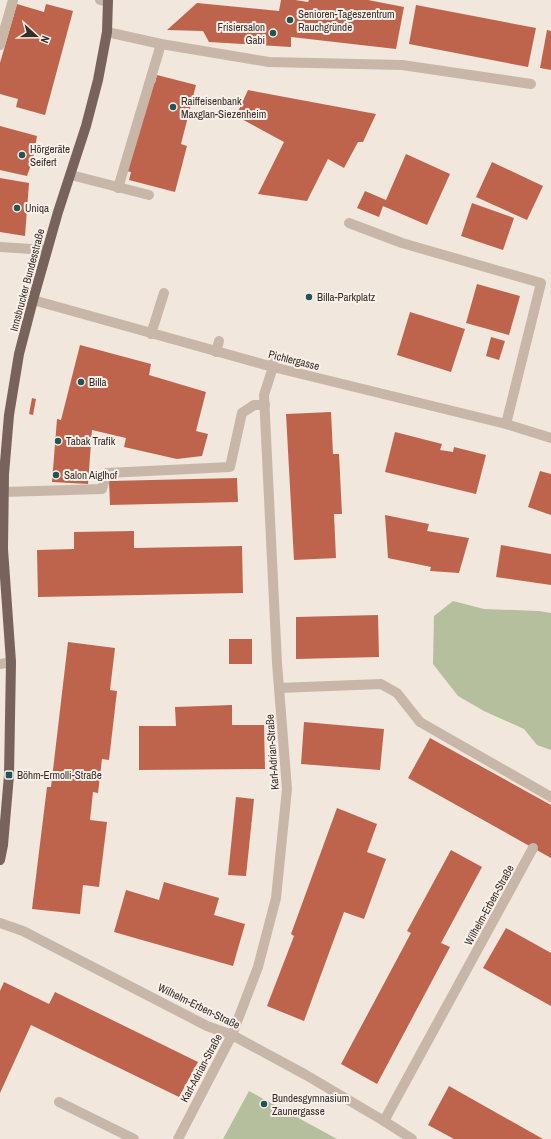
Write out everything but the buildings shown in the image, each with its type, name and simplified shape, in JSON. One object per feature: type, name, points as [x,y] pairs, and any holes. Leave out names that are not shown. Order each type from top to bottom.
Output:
[{"type":"main road","name":"Innsbrucker Bundesstraße","points":[[0,860],[3,845],[9,775],[11,662],[3,549],[4,474],[9,415],[19,354],[32,300],[86,126],[98,80],[107,32],[106,1]]},
{"type":"street","points":[[0,46],[13,0]]},
{"type":"street","points":[[107,32],[161,44],[269,62],[402,65],[531,84]]},
{"type":"street","points":[[118,188],[161,44]]},
{"type":"street","points":[[71,174],[118,188],[149,195]]},
{"type":"street","points":[[349,223],[402,243],[541,283],[506,424]]},
{"type":"street","points":[[0,247],[47,250]]},
{"type":"street","points":[[151,334],[164,293]]},
{"type":"street","name":"Pichlergasse","points":[[32,300],[216,352],[506,424],[551,438]]},
{"type":"street","points":[[216,352],[219,341]]},
{"type":"street","name":"Karl-Adrian-Straße","points":[[178,1139],[232,1035],[258,967],[276,898],[287,789],[279,688],[264,395],[273,367],[274,356]]},
{"type":"street","points":[[4,492],[102,489],[106,473],[230,467],[242,413],[254,405],[265,405]]},
{"type":"street","points":[[0,664],[11,662]]},
{"type":"street","points":[[279,688],[381,684],[397,692],[420,722],[551,797]]},
{"type":"street","name":"Wilhelm-Erben-Straße","points":[[384,1121],[534,848]]},
{"type":"street","name":"Wilhelm-Erben-Straße","points":[[0,923],[23,931],[207,1026],[232,1035],[306,1075],[412,1139]]},
{"type":"street","points":[[59,1102],[134,1139]]},
{"type":"green space","points":[[453,601],[484,609],[539,611],[551,613],[551,750],[537,745],[524,729],[484,711],[458,696],[433,664],[434,616]]},
{"type":"green space","points":[[249,1091],[337,1139],[223,1139]]},
{"type":"place","name":"Senioren-Tageszentrum Rauchgründe","points":[[290,20]]},
{"type":"place","name":"Frisiersalon Gabi","points":[[273,33]]},
{"type":"place","name":"Raiffeisenbank Maxglan-Siezenheim","points":[[173,107]]},
{"type":"place","name":"Hörgeräte Seifert","points":[[22,155]]},
{"type":"place","name":"Uniqa","points":[[17,208]]},
{"type":"place","name":"Billa-Parkplatz","points":[[309,297]]},
{"type":"place","name":"Billa","points":[[81,382]]},
{"type":"place","name":"Tabak Trafik","points":[[58,441]]},
{"type":"place","name":"Salon Aiglhof","points":[[56,475]]},
{"type":"place","name":"Böhm-Ermolli-Straße","points":[[9,775]]},
{"type":"place","name":"Bundesgymnasium Zaunergasse","points":[[264,1104]]}]
